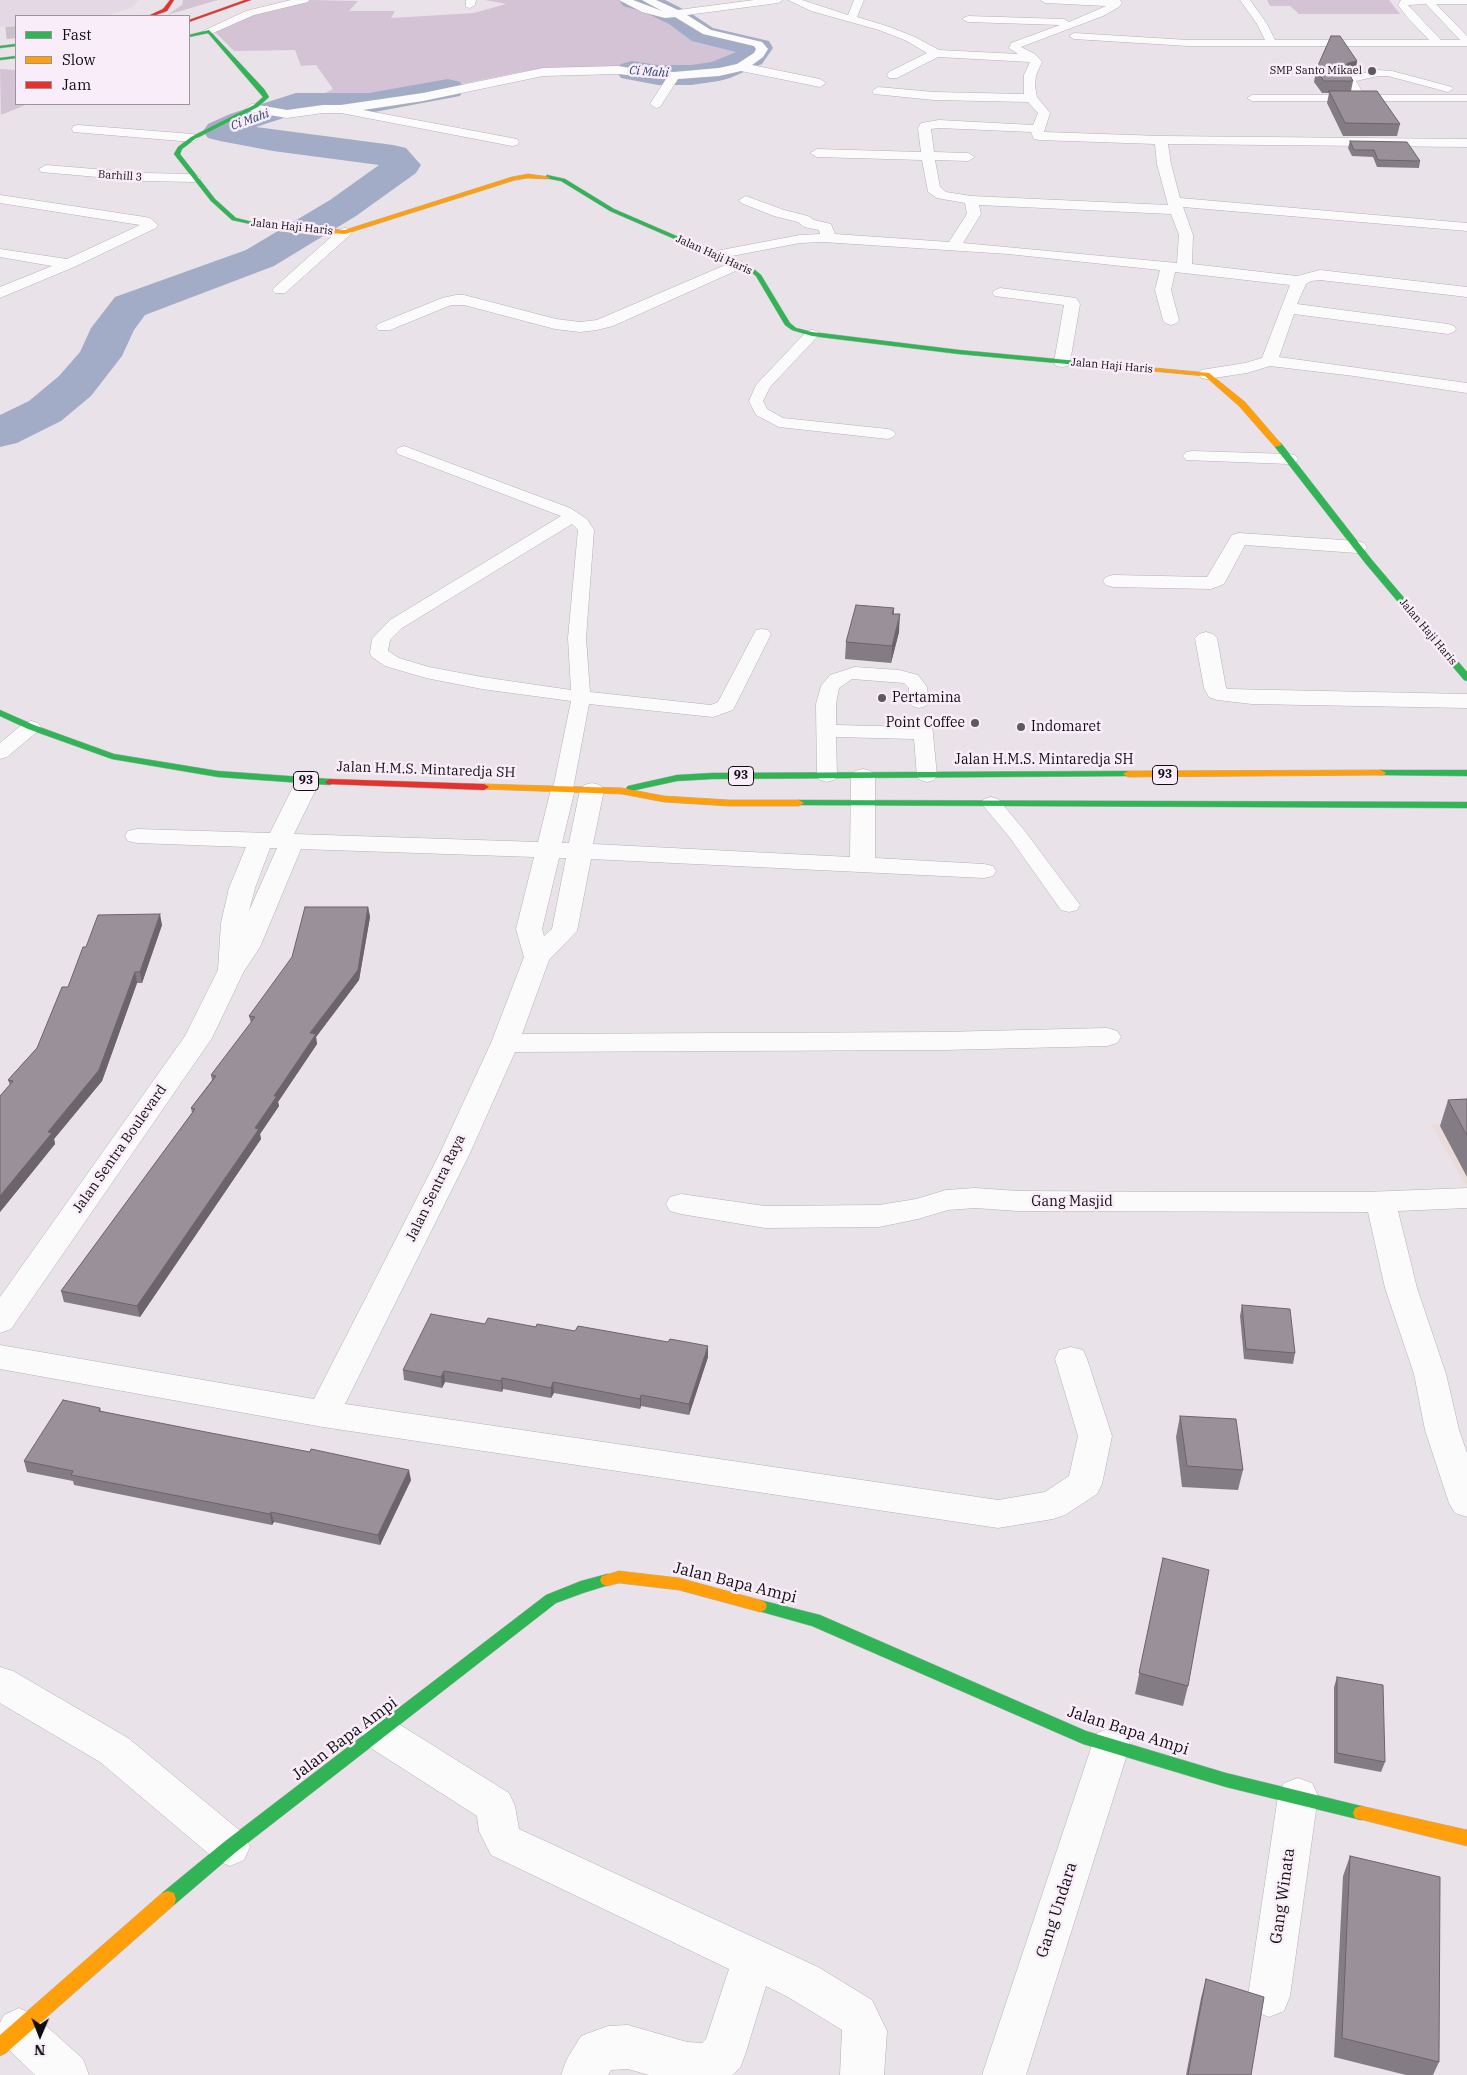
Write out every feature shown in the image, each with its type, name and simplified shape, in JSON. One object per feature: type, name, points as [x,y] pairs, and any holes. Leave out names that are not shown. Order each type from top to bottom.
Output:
[{"type":"main road","points":[[152,15],[165,10],[172,0]]},
{"type":"main road","points":[[190,21],[249,0]]},
{"type":"main road","points":[[190,36],[209,31],[262,90],[266,97],[257,109]]},
{"type":"main road","points":[[0,47],[15,45]]},
{"type":"main road","points":[[0,59],[15,57]]},
{"type":"main road","name":"Jalan Haji Haris","points":[[257,109],[193,138],[180,148],[177,154],[194,178],[234,219],[258,226],[345,232],[514,178],[546,176],[564,180],[612,210],[758,275],[787,324],[794,329],[812,334],[1062,362],[1207,374],[1242,404],[1467,678]]},
{"type":"main road","name":"Jalan H.M.S. Mintaredja SH","points":[[0,713],[31,727],[112,756],[218,774],[308,781],[622,790],[677,778],[712,776],[1467,773]]},
{"type":"main road","name":"Jalan H.M.S. Mintaredja SH","points":[[622,790],[664,800],[692,802],[1467,805]]},
{"type":"main road","name":"Jalan Bapa Ampi","points":[[10,2039],[140,1922],[230,1847],[380,1734],[551,1599],[581,1587],[619,1577],[679,1584],[815,1620],[1074,1733],[1226,1780],[1467,1838]]},
{"type":"street","points":[[209,31],[250,13],[304,0]]},
{"type":"street","points":[[624,0],[659,14],[673,14],[778,0]]},
{"type":"street","points":[[257,109],[293,113],[341,109],[423,97],[543,72],[618,70],[650,75],[674,76],[719,72],[741,67],[759,55],[762,47],[758,44],[707,32],[647,0]]},
{"type":"street","points":[[793,0],[815,9],[883,28],[911,39],[936,53],[971,56],[1024,53]]},
{"type":"street","points":[[851,19],[858,6],[858,0]]},
{"type":"street","points":[[1045,0],[1115,2]]},
{"type":"street","points":[[1115,2],[1099,14],[1040,37],[1016,44],[1036,62],[1030,75],[1029,86],[1031,98],[1044,113],[1037,135],[1046,138],[1467,143]]},
{"type":"street","points":[[968,18],[1075,23]]},
{"type":"street","points":[[893,75],[936,53]]},
{"type":"street","points":[[741,67],[820,83]]},
{"type":"street","points":[[656,104],[674,76]]},
{"type":"street","points":[[878,91],[934,96],[1031,98]]},
{"type":"street","points":[[341,109],[456,133],[512,142]]},
{"type":"street","points":[[1039,129],[931,124],[924,128],[933,190],[936,193],[971,200],[1176,206],[1417,228],[1467,227]]},
{"type":"street","points":[[78,129],[193,138]]},
{"type":"street","points":[[1161,140],[1164,164],[1186,235],[1176,267],[1164,290],[1171,320]]},
{"type":"street","points":[[817,153],[968,156]]},
{"type":"street","name":"Barhill 3","points":[[46,169],[143,177],[194,178]]},
{"type":"street","points":[[0,199],[150,223],[151,225],[69,264],[0,292]]},
{"type":"street","points":[[746,200],[779,213],[803,219],[809,224],[826,227],[828,238]]},
{"type":"street","points":[[954,246],[974,214],[971,200]]},
{"type":"street","points":[[280,290],[345,232]]},
{"type":"street","points":[[716,255],[800,239],[828,238],[1049,253],[1299,281],[1320,275],[1467,292]]},
{"type":"street","points":[[0,253],[69,264]]},
{"type":"street","points":[[384,327],[448,301],[456,300],[464,300],[555,324],[580,327],[597,325],[737,265]]},
{"type":"street","points":[[1269,361],[1299,281]]},
{"type":"street","points":[[1000,293],[1070,301],[1072,304],[1062,362]]},
{"type":"street","points":[[1288,308],[1448,329]]},
{"type":"street","points":[[1207,374],[1246,368],[1269,361],[1354,371],[1467,388]]},
{"type":"street","points":[[1192,456],[1289,459]]},
{"type":"street","points":[[1113,582],[1211,583],[1217,580],[1239,539],[1358,547]]},
{"type":"street","points":[[1206,638],[1215,688],[1217,692],[1225,694],[1252,697],[1467,701]]},
{"type":"street","points":[[862,864],[864,826],[863,776]]},
{"type":"street","name":"Jalan Sentra Boulevard","points":[[0,1321],[198,1038],[231,971],[247,947],[277,841],[308,781]]},
{"type":"street","points":[[537,957],[529,929],[563,789]]},
{"type":"street","name":"Jalan Sentra Raya","points":[[323,1414],[455,1152],[505,1043],[537,957],[564,931],[592,790]]},
{"type":"street","points":[[137,836],[579,851],[984,871]]},
{"type":"street","points":[[505,1043],[943,1041],[1107,1037]]},
{"type":"street","name":"Gang Masjid","points":[[681,1204],[765,1217],[879,1216],[946,1200],[975,1198],[1018,1202],[1380,1201],[1467,1198]]},
{"type":"street","points":[[1380,1201],[1401,1288],[1430,1374],[1442,1430],[1467,1503]]},
{"type":"street","points":[[0,1357],[323,1414],[998,1514],[1053,1505],[1085,1484],[1095,1436],[1071,1359]]},
{"type":"street","points":[[0,1683],[114,1750],[230,1847]]},
{"type":"street","points":[[380,1734],[495,1806],[499,1831],[505,1842],[803,1982],[857,2015],[865,2031],[862,2075]]},
{"type":"street","name":"Gang Undara","points":[[1004,2075],[1111,1745]]},
{"type":"street","name":"Gang Winata","points":[[1269,1996],[1298,1796]]},
{"type":"street","points":[[584,2075],[598,2052],[608,2048],[628,2047],[687,2064],[702,2065],[716,2060],[724,2052],[753,1959]]},
{"type":"street","points":[[10,2039],[67,2075]]},
{"type":"lane","points":[[1245,0],[1262,24],[1271,42]]},
{"type":"lane","points":[[1438,42],[1403,5],[1404,2],[1427,0],[1467,1]]},
{"type":"lane","points":[[1427,0],[1467,42]]},
{"type":"lane","points":[[1074,36],[1116,34],[1180,42],[1467,42]]},
{"type":"lane","points":[[1359,94],[1350,78],[1378,72],[1467,93]]},
{"type":"lane","points":[[1252,98],[1467,98]]},
{"type":"lane","points":[[812,334],[763,385],[756,401],[761,412],[779,422],[888,434]]},
{"type":"lane","points":[[404,451],[573,516],[586,530],[577,638],[581,697],[563,789]]},
{"type":"lane","points":[[573,516],[396,624],[381,639],[379,653],[392,662],[426,672],[482,683],[581,697],[713,711],[726,706],[762,634]]},
{"type":"lane","points":[[827,776],[826,704],[830,686],[837,679],[846,674],[886,674],[911,679],[918,687],[919,702]]},
{"type":"lane","points":[[0,753],[31,727]]},
{"type":"lane","points":[[827,731],[923,728],[927,776]]},
{"type":"lane","points":[[991,803],[1017,834],[1070,905]]},
{"type":"shaded area","points":[[0,0],[139,0],[133,7],[109,15],[15,15],[15,25],[0,27]]},
{"type":"shaded area","points":[[183,0],[218,0],[167,15],[182,5]]},
{"type":"shaded area","points":[[309,0],[358,1],[349,11],[395,11],[391,18],[474,13],[506,4],[485,0],[628,0],[671,18],[694,33],[717,42],[750,49],[745,56],[723,67],[700,71],[672,72],[620,67],[555,68],[520,72],[399,97],[332,102],[313,99],[333,89],[316,65],[301,66],[295,50],[234,51],[214,31],[233,20]]},
{"type":"shaded area","points":[[1267,0],[1389,0],[1400,14],[1299,14],[1290,6],[1270,6]]},
{"type":"shaded area","points":[[0,69],[15,70],[15,105],[26,105],[1,115]]},
{"type":"shaded area","points":[[1467,1122],[1467,1188],[1431,1124]]},
{"type":"building","points":[[1331,36],[1340,36],[1357,61],[1348,63],[1345,66],[1353,81],[1324,81],[1316,70]]},
{"type":"building","points":[[1329,91],[1377,91],[1400,124],[1345,123]]},
{"type":"building","points":[[1350,141],[1407,142],[1420,161],[1378,160],[1374,150],[1354,150]]},
{"type":"building","points":[[856,605],[894,608],[892,614],[900,614],[892,646],[846,642]]},
{"type":"building","points":[[305,907],[368,907],[358,970],[310,1033],[316,1034],[255,1128],[259,1129],[137,1306],[61,1291],[195,1109],[191,1108],[216,1076],[211,1075],[255,1017],[249,1016],[292,957]]},
{"type":"building","points":[[160,914],[140,972],[135,972],[99,1070],[48,1132],[52,1133],[0,1196],[0,1096],[13,1081],[8,1080],[37,1048],[62,987],[68,987],[83,947],[86,947],[98,915]]},
{"type":"building","points":[[1467,1099],[1467,1136],[1448,1100]]},
{"type":"building","points":[[1242,1305],[1290,1309],[1295,1353],[1246,1349]]},
{"type":"building","points":[[431,1314],[485,1324],[488,1318],[536,1327],[537,1324],[575,1331],[578,1326],[668,1342],[670,1339],[708,1346],[689,1404],[641,1395],[640,1399],[553,1382],[551,1388],[502,1378],[501,1381],[444,1371],[441,1377],[403,1370]]},
{"type":"building","points":[[63,1400],[100,1408],[99,1411],[310,1452],[311,1449],[409,1470],[378,1535],[271,1512],[270,1514],[71,1475],[73,1471],[24,1461]]},
{"type":"building","points":[[1180,1416],[1236,1419],[1243,1470],[1187,1466]]},
{"type":"building","points":[[1163,1558],[1209,1570],[1188,1686],[1139,1673]]},
{"type":"building","points":[[1337,1677],[1383,1685],[1385,1762],[1337,1753]]},
{"type":"building","points":[[1350,1856],[1440,1877],[1439,2062],[1342,2038]]},
{"type":"building","points":[[1206,1979],[1264,1997],[1251,2075],[1188,2075]]},
{"type":"waterway","name":"Ci Mahi","points":[[632,71],[658,75],[691,75],[719,71],[751,57],[758,48],[703,35],[679,18],[654,6],[633,0]]},
{"type":"waterway","name":"Ci Mahi","points":[[0,433],[45,411],[75,386],[100,356],[113,328],[130,306],[260,258],[343,208],[403,165],[393,156],[273,141],[220,131],[242,121],[296,103],[369,103],[448,89]]},
{"type":"tunnel","points":[[6,33],[15,32]]},
{"type":"traffic: fast","points":[[190,36],[209,31],[262,90],[266,97],[256,106],[193,138],[180,148],[177,154],[213,200],[234,219],[267,227]]},
{"type":"traffic: fast","points":[[0,47],[15,45]]},
{"type":"traffic: fast","points":[[0,59],[15,57]]},
{"type":"traffic: fast","points":[[547,177],[563,180],[612,210],[753,271],[758,275],[787,324],[794,329],[812,334],[959,352],[1089,364]]},
{"type":"traffic: fast","points":[[1278,445],[1369,562],[1467,678]]},
{"type":"traffic: fast","points":[[0,713],[31,727],[112,756],[218,774],[330,782]]},
{"type":"traffic: fast","points":[[1381,773],[1467,773]]},
{"type":"traffic: fast","points":[[631,788],[677,778],[712,776],[1128,774]]},
{"type":"traffic: fast","points":[[799,803],[1467,805]]},
{"type":"traffic: fast","points":[[168,1899],[230,1847],[551,1599],[581,1587],[607,1580]]},
{"type":"traffic: fast","points":[[760,1606],[815,1620],[1083,1737],[1226,1780],[1361,1813]]},
{"type":"traffic: slow","points":[[267,227],[345,232],[514,178],[528,176],[547,177]]},
{"type":"traffic: slow","points":[[1089,364],[1207,374],[1242,404],[1278,445]]},
{"type":"traffic: slow","points":[[1128,774],[1381,773]]},
{"type":"traffic: slow","points":[[484,787],[622,791],[664,799],[729,803],[799,803]]},
{"type":"traffic: slow","points":[[607,1580],[619,1577],[679,1584],[760,1606]]},
{"type":"traffic: slow","points":[[1361,1813],[1467,1838]]},
{"type":"traffic: slow","points":[[0,2047],[168,1899]]},
{"type":"traffic: jam","points":[[152,15],[165,10],[172,0]]},
{"type":"traffic: jam","points":[[190,21],[249,0]]},
{"type":"traffic: jam","points":[[330,782],[484,787]]},
{"type":"place","name":"SMP Santo Mikael","points":[[1372,71]]},
{"type":"place","name":"Pertamina","points":[[882,698]]},
{"type":"place","name":"Point Coffee","points":[[975,723]]},
{"type":"place","name":"Indomaret","points":[[1021,727]]}]
